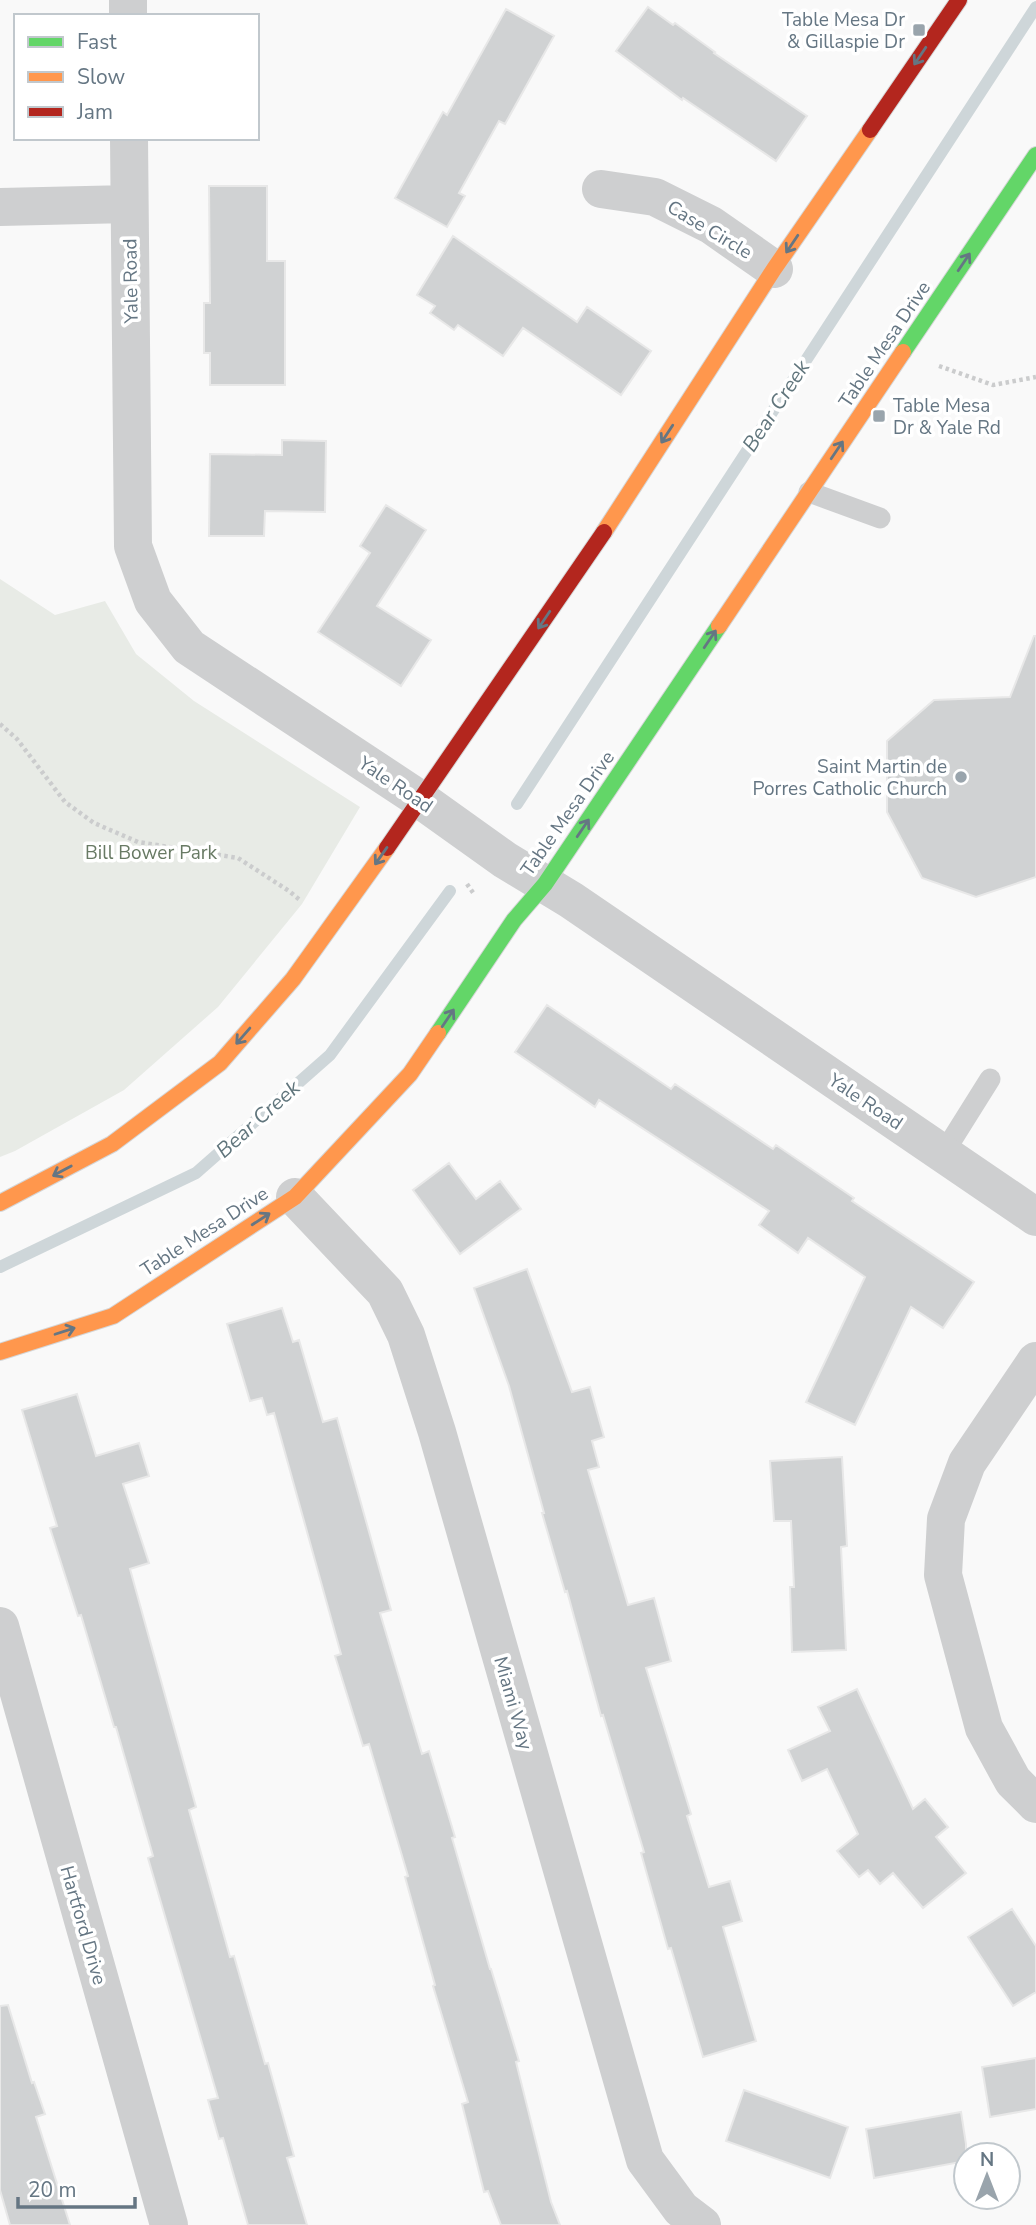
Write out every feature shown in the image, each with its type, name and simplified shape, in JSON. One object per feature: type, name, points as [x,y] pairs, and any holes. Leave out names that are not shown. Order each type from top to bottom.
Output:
[{"type":"street","points":[[0,1203],[112,1144],[220,1063],[293,979],[421,800],[583,564],[774,269],[959,0]]},
{"type":"street","name":"Yale Road","points":[[129,140],[133,546],[153,601],[190,647],[421,800],[505,860],[571,900],[1036,1217]]},
{"type":"street","name":"Table Mesa Drive","points":[[0,1352],[113,1315],[295,1197],[410,1074],[514,920],[545,884],[1036,155]]},
{"type":"street","name":"Case Circle","points":[[601,189],[655,197],[710,225],[774,269]]},
{"type":"street","points":[[0,207],[129,204]]},
{"type":"street","name":"Miami Way","points":[[295,1197],[385,1292],[406,1335],[443,1454],[645,2160],[681,2209],[702,2225]]},
{"type":"street","points":[[1036,1361],[967,1463],[946,1519],[943,1579],[984,1728],[1013,1781],[1036,1804]]},
{"type":"street","name":"Hartford Drive","points":[[0,1626],[169,2225]]},
{"type":"lane","points":[[809,492],[880,518]]},
{"type":"lane","points":[[943,1154],[990,1079]]},
{"type":"path","points":[[902,354],[993,385],[1036,377]]},
{"type":"path","points":[[0,724],[17,739],[65,802],[94,823],[138,842],[238,858],[303,902]]},
{"type":"path","points":[[457,877],[468,885],[474,894]]},
{"type":"green space","name":"Bill Bower Park","points":[[0,579],[55,615],[105,601],[136,654],[194,701],[360,807],[302,904],[218,1007],[124,1090],[0,1157]]},
{"type":"building","points":[[648,7],[807,116],[776,161],[683,98],[682,100],[616,51]]},
{"type":"building","points":[[506,9],[554,36],[505,124],[499,121],[459,193],[465,196],[447,227],[395,198],[443,112],[447,115]]},
{"type":"building","points":[[209,186],[267,186],[267,261],[285,261],[285,385],[210,385],[210,353],[204,353],[204,303],[210,303]]},
{"type":"building","points":[[453,236],[577,322],[587,307],[651,351],[621,395],[523,328],[503,356],[458,325],[454,330],[430,313],[435,306],[417,295]]},
{"type":"building","points":[[282,440],[326,441],[325,512],[265,511],[264,536],[209,536],[210,454],[282,455]]},
{"type":"building","points":[[386,505],[426,530],[377,606],[431,640],[401,686],[318,632],[370,553],[360,546]]},
{"type":"building","name":"Saint Martin de Porres Catholic Church","points":[[1034,636],[1036,877],[976,897],[922,878],[887,812],[887,741],[934,700],[1010,697]]},
{"type":"building","points":[[547,1005],[671,1089],[675,1084],[773,1149],[776,1145],[854,1198],[852,1201],[974,1282],[943,1328],[911,1307],[855,1425],[806,1402],[865,1277],[808,1238],[798,1253],[759,1225],[769,1211],[599,1100],[595,1107],[515,1052]]},
{"type":"building","points":[[449,1163],[476,1199],[500,1181],[521,1209],[460,1254],[413,1190]]},
{"type":"building","points":[[527,1269],[572,1392],[590,1387],[604,1437],[592,1441],[599,1467],[588,1470],[628,1605],[654,1598],[671,1661],[646,1668],[691,1814],[687,1816],[709,1887],[730,1881],[742,1921],[723,1927],[756,2041],[703,2057],[671,1948],[668,1949],[641,1853],[644,1852],[542,1513],[509,1386],[474,1288]]},
{"type":"building","points":[[282,1308],[293,1342],[299,1340],[323,1422],[337,1418],[391,1610],[380,1613],[422,1754],[429,1751],[455,1837],[452,1838],[519,2061],[516,2062],[551,2202],[560,2225],[501,2225],[488,2191],[484,2192],[462,2104],[468,2102],[433,1986],[435,1985],[405,1877],[408,1876],[369,1744],[363,1746],[335,1656],[341,1654],[274,1413],[267,1415],[262,1398],[250,1401],[227,1324]]},
{"type":"building","points":[[77,1394],[96,1456],[139,1443],[149,1476],[123,1484],[149,1563],[130,1569],[196,1807],[189,1810],[230,1957],[234,1956],[265,2064],[268,2063],[294,2156],[287,2158],[307,2225],[248,2225],[223,2138],[219,2139],[208,2100],[218,2098],[148,1858],[153,1856],[81,1615],[78,1616],[50,1528],[57,1526],[22,1410]]},
{"type":"building","points":[[842,1457],[847,1546],[841,1547],[846,1650],[792,1652],[790,1587],[794,1587],[791,1521],[774,1521],[770,1461]]},
{"type":"building","points":[[857,1689],[913,1809],[925,1799],[948,1827],[936,1837],[966,1873],[923,1908],[893,1873],[880,1884],[868,1870],[859,1877],[837,1851],[858,1834],[827,1769],[802,1781],[788,1750],[830,1731],[818,1707]]},
{"type":"building","points":[[1012,1909],[1036,1946],[1036,1992],[1013,2006],[968,1937]]},
{"type":"building","points":[[8,2005],[32,2083],[34,2082],[45,2114],[36,2117],[70,2225],[10,2225],[0,2190],[0,2006]]},
{"type":"building","points":[[1036,2058],[1036,2109],[990,2117],[982,2067]]},
{"type":"building","points":[[744,2090],[848,2127],[830,2178],[726,2141]]},
{"type":"building","points":[[961,2112],[966,2141],[952,2141],[952,2164],[874,2178],[866,2129]]},
{"type":"waterway","name":"Bear Creek","points":[[517,804],[1036,7]]},
{"type":"waterway","name":"Bear Creek","points":[[0,1267],[196,1173],[330,1055],[450,891]]},
{"type":"traffic: fast","points":[[903,352],[1036,155]]},
{"type":"traffic: fast","points":[[438,1033],[514,920],[545,884],[719,626]]},
{"type":"traffic: slow","points":[[604,532],[774,269],[870,130]]},
{"type":"traffic: slow","points":[[719,626],[903,352]]},
{"type":"traffic: slow","points":[[0,1203],[112,1144],[220,1063],[293,979],[387,848]]},
{"type":"traffic: slow","points":[[0,1352],[113,1316],[295,1197],[410,1074],[438,1033]]},
{"type":"traffic: jam","points":[[870,130],[959,0]]},
{"type":"traffic: jam","points":[[387,848],[604,532]]},
{"type":"place","name":"Table Mesa Dr & Gillaspie Dr","points":[[919,30]]},
{"type":"place","name":"Table Mesa Dr & Yale Rd","points":[[879,416]]},
{"type":"place","name":"Saint Martin de Porres Catholic Church","points":[[961,777]]}]
